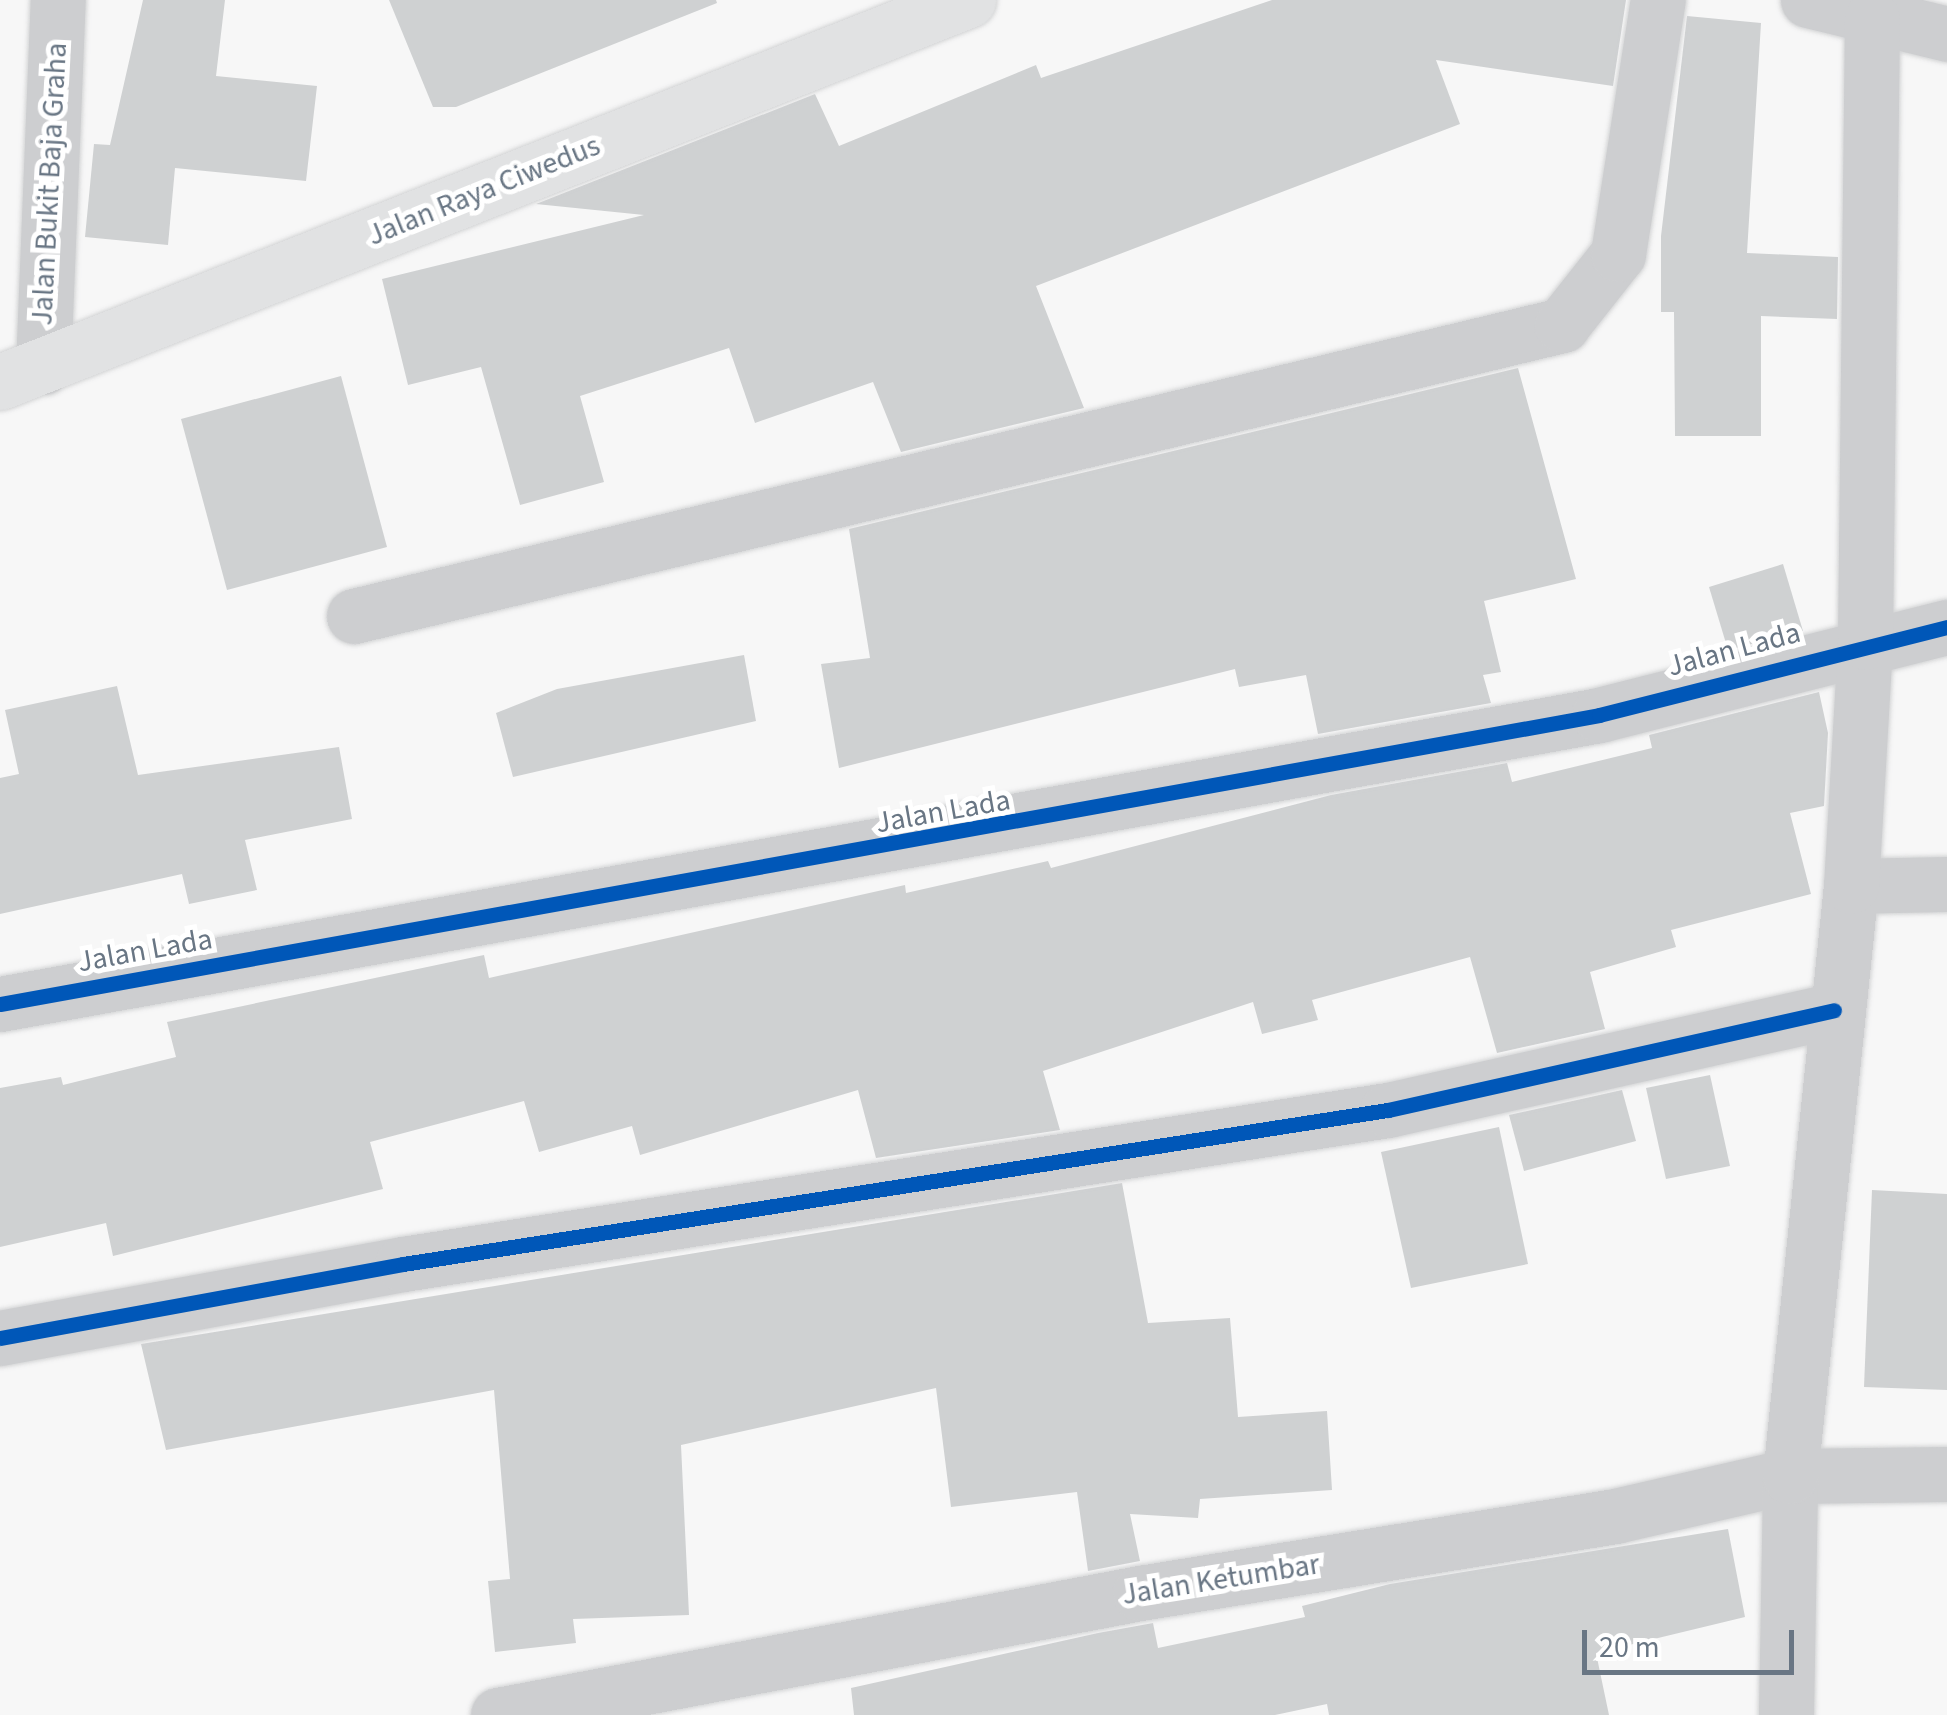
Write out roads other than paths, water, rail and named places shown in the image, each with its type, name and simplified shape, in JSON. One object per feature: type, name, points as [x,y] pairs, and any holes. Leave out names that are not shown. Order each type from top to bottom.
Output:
[{"type":"street","name":"Jalan Bukit Baja Graha","points":[[22,374],[58,0]]},
{"type":"street","name":"Jalan Raya Ciwedus","points":[[22,374],[968,0]]},
{"type":"street","points":[[354,616],[1562,326],[1618,254],[1658,0]]},
{"type":"street","points":[[1808,0],[1872,18],[1940,47]]},
{"type":"street","points":[[1786,1715],[1790,1476],[1834,1010],[1850,886],[1866,642],[1872,18]]},
{"type":"street","name":"Jalan Lada","points":[[0,1004],[1598,716],[1866,642],[1947,627]]},
{"type":"street","points":[[1850,886],[1947,884]]},
{"type":"street","points":[[0,1338],[403,1264],[1388,1110],[1834,1010]]},
{"type":"street","name":"Jalan Ketumbar","points":[[498,1715],[1140,1593],[1615,1516],[1790,1476],[1947,1474]]}]
